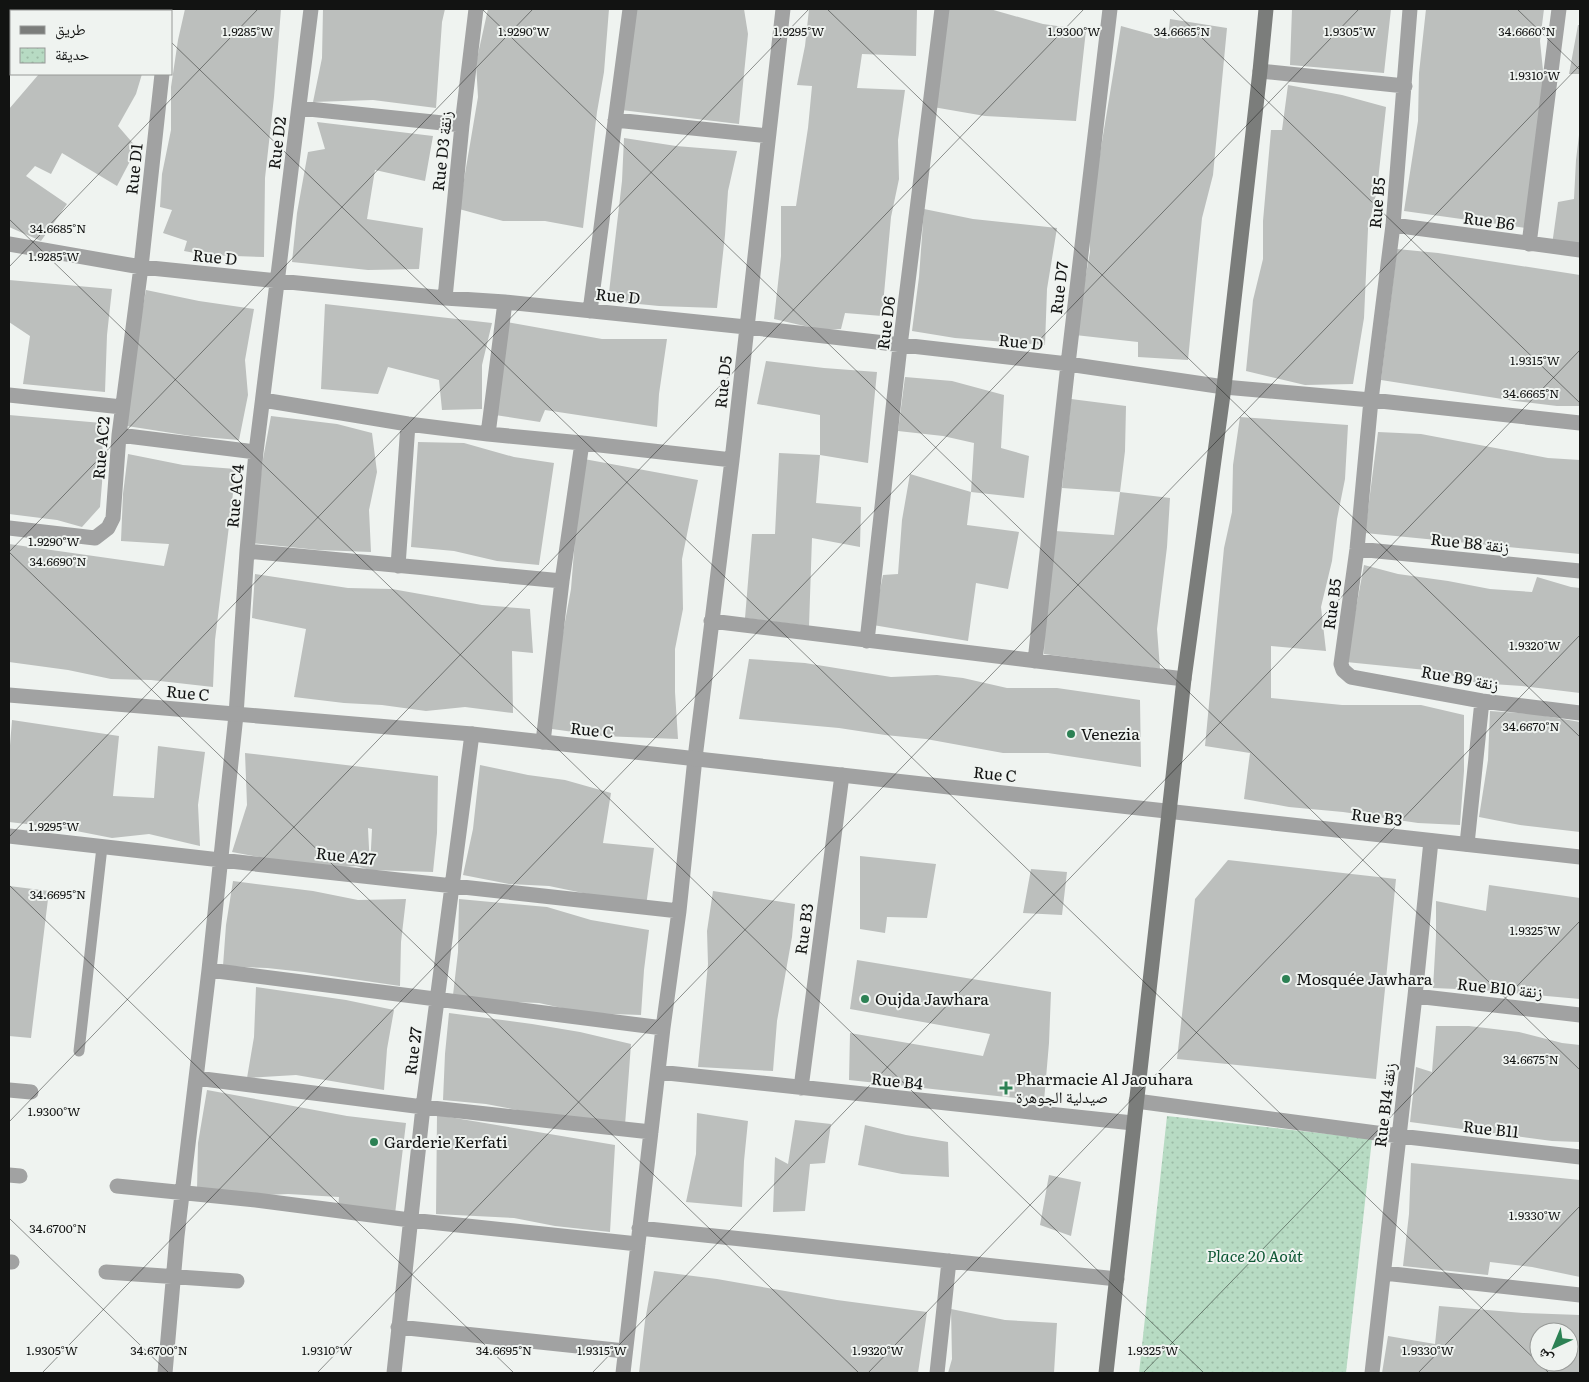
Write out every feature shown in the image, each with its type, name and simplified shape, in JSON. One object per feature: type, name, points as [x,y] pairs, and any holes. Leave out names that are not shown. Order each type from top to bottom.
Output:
[{"type":"main road","points":[[1106,1373],[1184,679],[1224,387],[1266,9]]},
{"type":"street","name":"Rue D2","points":[[277,281],[311,9]]},
{"type":"street","name":"Rue D3 زنقة","points":[[445,298],[462,125],[476,9]]},
{"type":"street","points":[[590,311],[630,9]]},
{"type":"street","name":"Rue D5","points":[[623,1373],[663,1028],[679,911],[711,621],[732,460],[783,9]]},
{"type":"street","name":"Rue D6","points":[[867,641],[900,346],[942,9]]},
{"type":"street","name":"Rue D7","points":[[1035,661],[1110,9]]},
{"type":"street","name":"Rue B5","points":[[1341,664],[1357,549],[1371,400],[1393,225],[1410,9]]},
{"type":"street","points":[[1529,244],[1559,9]]},
{"type":"street","points":[[1260,71],[1405,86]]},
{"type":"street","name":"Rue D1","points":[[141,267],[162,75]]},
{"type":"street","points":[[299,108],[462,125]]},
{"type":"street","points":[[615,120],[768,136]]},
{"type":"street","name":"Rue B6","points":[[1393,225],[1580,250]]},
{"type":"street","name":"Rue D","points":[[9,244],[141,267],[746,327],[1068,364],[1224,387]]},
{"type":"street","name":"Rue AC2","points":[[9,528],[95,538],[103,534],[108,528],[113,518],[122,407],[141,267]]},
{"type":"street","name":"Rue AC4","points":[[165,1373],[182,1192],[209,970],[236,715],[256,452],[277,281]]},
{"type":"street","points":[[488,434],[504,302]]},
{"type":"street","points":[[1224,387],[1371,400],[1580,423]]},
{"type":"street","points":[[9,395],[122,407]]},
{"type":"street","points":[[263,400],[408,424],[732,460]]},
{"type":"street","points":[[398,566],[408,424]]},
{"type":"street","points":[[119,435],[256,452]]},
{"type":"street","points":[[543,742],[562,581],[582,443]]},
{"type":"street","name":"Rue B8 زنقة","points":[[1357,549],[1580,571]]},
{"type":"street","points":[[247,551],[562,581]]},
{"type":"street","points":[[711,621],[1184,679]]},
{"type":"street","name":"Rue B9 زنقة","points":[[1341,664],[1343,670],[1350,677],[1482,700],[1580,713]]},
{"type":"street","name":"Rue C","points":[[9,694],[472,734],[1170,811]]},
{"type":"street","points":[[1467,844],[1482,700]]},
{"type":"street","name":"Rue 27","points":[[394,1373],[423,1107],[472,734]]},
{"type":"street","name":"Rue B3","points":[[801,1088],[842,775]]},
{"type":"street","name":"Rue B3","points":[[1170,811],[1580,857]]},
{"type":"street","name":"Rue A27","points":[[9,836],[679,911]]},
{"type":"street","name":"Rue B14 زنقة","points":[[1372,1373],[1416,996],[1431,841]]},
{"type":"street","points":[[209,970],[663,1028]]},
{"type":"street","name":"Rue B10 زنقة","points":[[1416,996],[1580,1015]]},
{"type":"street","name":"Rue B4","points":[[658,1072],[1133,1123]]},
{"type":"street","points":[[196,1078],[423,1107],[651,1132]]},
{"type":"street","points":[[9,1090],[31,1092]]},
{"type":"street","name":"Rue B11","points":[[1136,1101],[1399,1136],[1580,1157]]},
{"type":"street","points":[[117,1186],[638,1244]]},
{"type":"street","points":[[639,1228],[1117,1279]]},
{"type":"street","points":[[937,1373],[949,1261]]},
{"type":"street","points":[[106,1272],[237,1281]]},
{"type":"street","points":[[1384,1273],[1580,1295]]},
{"type":"street","points":[[398,1327],[625,1351]]},
{"type":"lane","points":[[78,1051],[102,847]]},
{"type":"green space","name":"Place 20 Août","points":[[1167,1116],[1372,1139],[1346,1373],[1139,1373]]},
{"type":"building","points":[[185,9],[281,9],[265,178],[264,257],[206,255],[184,251],[187,241],[163,233],[172,210],[160,207],[162,174],[171,130],[171,87]]},
{"type":"building","points":[[323,9],[445,9],[442,22],[436,108],[373,100],[313,102],[322,58]]},
{"type":"building","points":[[488,9],[609,9],[604,72],[597,112],[583,228],[545,221],[503,221],[459,209],[478,97],[476,63]]},
{"type":"building","points":[[636,9],[744,9],[748,34],[739,124],[621,110]]},
{"type":"building","points":[[809,9],[917,9],[916,56],[862,54],[857,88],[905,90],[898,140],[899,179],[891,217],[882,316],[845,313],[841,329],[822,330],[774,319],[781,256],[781,206],[796,206],[808,128],[812,86],[797,85],[805,46]]},
{"type":"building","points":[[949,9],[990,9],[1043,24],[1086,30],[1076,121],[985,116],[933,107]]},
{"type":"building","points":[[1292,9],[1391,9],[1384,73],[1290,65]]},
{"type":"building","points":[[1426,9],[1544,9],[1540,41],[1545,90],[1526,228],[1404,211],[1418,121],[1419,73]]},
{"type":"building","points":[[1170,19],[1227,28],[1213,175],[1202,218],[1188,360],[1138,357],[1138,342],[1075,335],[1090,252],[1089,198],[1099,160],[1121,26],[1168,39]]},
{"type":"building","points":[[1578,25],[1580,25],[1580,74],[1569,74]]},
{"type":"building","points":[[38,75],[142,75],[136,94],[118,126],[137,148],[117,186],[62,153],[51,174],[35,166],[26,176],[67,204],[41,241],[9,227],[9,109]]},
{"type":"building","points":[[1288,85],[1342,95],[1386,107],[1377,190],[1368,229],[1364,318],[1353,384],[1305,385],[1246,371],[1253,300],[1263,259],[1263,221],[1271,130],[1282,130]]},
{"type":"building","points":[[317,122],[433,136],[425,181],[375,170],[367,219],[423,228],[419,269],[368,270],[292,262],[297,213],[308,152],[325,149]]},
{"type":"building","points":[[1579,135],[1580,247],[1552,245],[1558,202],[1574,199]]},
{"type":"building","points":[[624,138],[676,146],[737,151],[728,191],[717,308],[659,306],[608,301],[622,181]]},
{"type":"building","points":[[924,209],[973,219],[1057,228],[1047,289],[1045,345],[955,338],[912,331],[919,277]]},
{"type":"building","points":[[1397,249],[1438,253],[1580,275],[1580,406],[1557,406],[1515,401],[1381,380]]},
{"type":"building","points":[[9,280],[112,289],[107,335],[105,392],[23,384],[30,336],[9,322]]},
{"type":"building","points":[[146,290],[199,301],[254,309],[245,360],[248,395],[239,440],[191,436],[127,426],[136,344]]},
{"type":"building","points":[[325,304],[492,323],[482,365],[482,409],[442,410],[439,380],[388,367],[378,394],[321,389]]},
{"type":"building","points":[[507,322],[602,339],[667,339],[659,394],[657,427],[545,410],[540,422],[495,415]]},
{"type":"building","points":[[766,361],[877,372],[868,463],[820,455],[820,415],[757,404]]},
{"type":"building","points":[[905,377],[952,381],[1004,395],[1001,448],[1029,456],[1024,498],[971,492],[974,443],[943,436],[898,431]]},
{"type":"building","points":[[1071,399],[1126,406],[1125,451],[1120,492],[1062,488]]},
{"type":"building","points":[[9,415],[102,423],[103,471],[100,507],[82,527],[57,520],[9,514]]},
{"type":"building","points":[[271,416],[337,424],[372,433],[377,472],[369,510],[371,552],[318,550],[252,543],[263,459]]},
{"type":"building","points":[[1240,417],[1348,425],[1345,479],[1337,519],[1332,561],[1321,607],[1326,651],[1271,646],[1271,698],[1342,705],[1421,705],[1464,715],[1464,771],[1460,825],[1418,823],[1343,812],[1289,807],[1244,799],[1250,753],[1205,746],[1224,548],[1232,512],[1233,465]]},
{"type":"building","points":[[1378,432],[1421,434],[1548,458],[1580,460],[1580,554],[1365,533]]},
{"type":"building","points":[[418,442],[464,443],[514,457],[554,463],[539,565],[497,561],[454,551],[411,547]]},
{"type":"building","points":[[779,453],[820,455],[816,503],[861,507],[860,547],[812,538],[809,626],[745,618],[752,534],[775,534]]},
{"type":"building","points":[[128,454],[183,465],[236,469],[215,640],[213,687],[151,680],[111,679],[68,670],[9,662],[9,544],[164,566],[169,544],[121,541],[123,494]]},
{"type":"building","points":[[584,459],[698,480],[682,559],[683,609],[675,649],[678,739],[602,736],[552,729],[555,676],[571,589],[578,502]]},
{"type":"building","points":[[910,474],[971,492],[967,525],[1019,532],[1008,589],[976,583],[968,641],[873,625],[883,575],[898,574],[902,520]]},
{"type":"building","points":[[1120,492],[1170,498],[1167,547],[1157,629],[1160,669],[1044,654],[1045,615],[1055,531],[1114,535]]},
{"type":"building","points":[[1364,565],[1398,574],[1490,589],[1532,592],[1537,577],[1580,588],[1580,693],[1477,683],[1436,671],[1346,662]]},
{"type":"building","points":[[255,574],[348,588],[392,589],[482,605],[530,609],[533,653],[512,651],[513,713],[465,707],[426,711],[294,697],[306,629],[252,618]]},
{"type":"building","points":[[749,659],[805,663],[891,677],[937,675],[963,678],[1007,688],[1057,688],[1140,700],[1141,767],[1048,753],[1003,753],[926,739],[839,728],[739,719]]},
{"type":"building","points":[[1490,711],[1534,714],[1580,722],[1580,832],[1520,825],[1479,817],[1488,760]]},
{"type":"building","points":[[12,720],[119,736],[113,796],[154,798],[158,746],[205,752],[198,805],[200,846],[149,834],[112,838],[61,828],[9,822],[9,758]]},
{"type":"building","points":[[245,753],[438,776],[437,833],[433,872],[370,870],[356,866],[323,869],[232,852],[247,805]],"holes":[[[368,828],[372,829],[370,868]]]},
{"type":"building","points":[[480,765],[528,775],[565,780],[611,793],[603,843],[654,848],[646,906],[549,886],[509,884],[463,875],[473,829]]},
{"type":"building","points":[[860,856],[936,864],[927,918],[887,917],[885,933],[860,929]]},
{"type":"building","name":"Mosquée Jawhara","points":[[1228,860],[1396,879],[1376,1079],[1177,1059],[1195,899]]},
{"type":"building","points":[[1031,869],[1067,872],[1062,915],[1023,913]]},
{"type":"building","points":[[233,881],[313,891],[358,900],[406,899],[401,942],[400,986],[304,972],[223,966],[226,925]]},
{"type":"building","points":[[1489,885],[1580,898],[1580,999],[1480,990],[1433,988],[1436,901],[1486,911]]},
{"type":"building","points":[[9,886],[49,891],[31,1038],[9,1036]]},
{"type":"building","points":[[713,891],[795,904],[792,937],[777,1021],[773,1071],[698,1067],[708,964],[707,931]]},
{"type":"building","points":[[459,899],[547,907],[591,920],[649,930],[641,1015],[585,1013],[539,1003],[493,1001],[453,995],[458,952]]},
{"type":"building","points":[[857,960],[1051,992],[1044,1101],[849,1080],[850,1033],[983,1056],[990,1034],[850,1009]]},
{"type":"building","points":[[256,987],[346,1000],[394,1010],[387,1049],[384,1090],[296,1075],[247,1078],[254,1037]]},
{"type":"building","points":[[449,1013],[580,1032],[631,1044],[625,1125],[528,1112],[486,1104],[443,1100]]},
{"type":"building","points":[[1436,1026],[1469,1026],[1519,1032],[1562,1043],[1580,1045],[1580,1142],[1552,1141],[1410,1122],[1416,1067],[1432,1072]]},
{"type":"building","points":[[207,1090],[347,1116],[406,1123],[395,1214],[338,1208],[339,1197],[288,1194],[245,1196],[197,1190],[198,1143]]},
{"type":"building","points":[[697,1113],[748,1121],[742,1207],[686,1202],[696,1154]]},
{"type":"building","points":[[437,1115],[615,1145],[610,1232],[555,1226],[514,1218],[436,1214]]},
{"type":"building","points":[[795,1120],[831,1124],[825,1163],[810,1164],[805,1211],[773,1212],[775,1157],[788,1164]]},
{"type":"building","points":[[865,1125],[906,1135],[948,1142],[949,1177],[902,1174],[858,1165]]},
{"type":"building","points":[[1411,1163],[1580,1180],[1580,1277],[1532,1267],[1490,1262],[1488,1275],[1403,1266],[1409,1214]]},
{"type":"building","points":[[1049,1175],[1081,1182],[1071,1236],[1040,1225]]},
{"type":"building","points":[[654,1271],[927,1312],[918,1373],[639,1373],[645,1321]]},
{"type":"building","points":[[1439,1306],[1523,1313],[1580,1315],[1580,1373],[1382,1373],[1388,1336],[1435,1344]]},
{"type":"building","points":[[951,1309],[1005,1320],[1057,1323],[1054,1373],[948,1373],[952,1359]]},
{"type":"place","name":"Venezia","points":[[1071,734]]},
{"type":"place","name":"Mosquée Jawhara","points":[[1286,979]]},
{"type":"place","name":"Oujda Jawhara","points":[[865,999]]},
{"type":"place","name":"Pharmacie Al Jaouhara صيدلية الجوهرة","points":[[1006,1088]]},
{"type":"place","name":"Garderie Kerfati","points":[[374,1142]]}]
